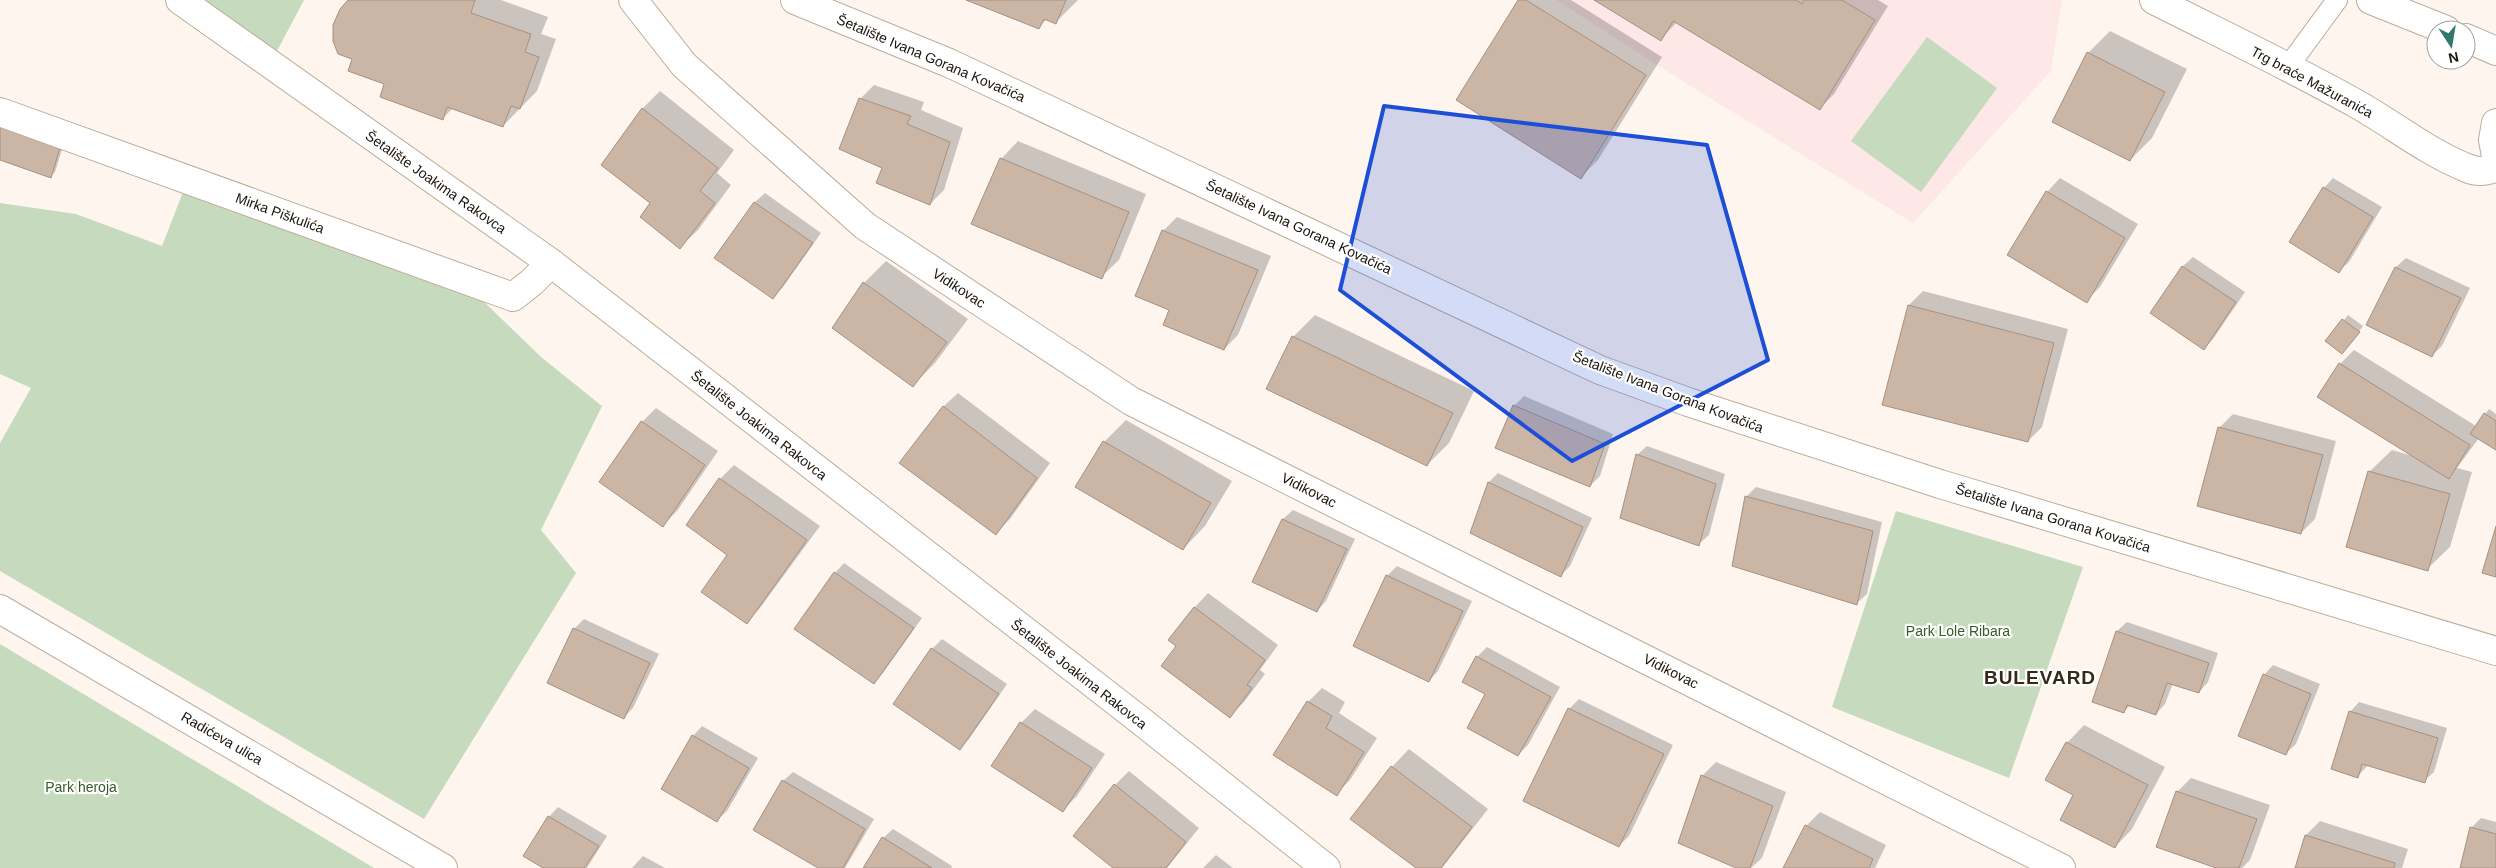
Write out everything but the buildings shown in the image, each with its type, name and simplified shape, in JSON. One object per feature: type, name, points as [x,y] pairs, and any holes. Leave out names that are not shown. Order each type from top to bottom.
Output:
[{"type":"street","name":"Šetalište Joakima Rakovca","points":[[180,0],[551,263],[1326,868]]},
{"type":"street","name":"Vidikovac","points":[[633,0],[684,65],[865,226],[1131,402],[2061,868]]},
{"type":"street","name":"Šetalište Ivana Gorana Kovačića","points":[[795,0],[949,63],[1600,370],[1688,402],[1912,475],[2496,652]]},
{"type":"street","name":"Trg braće Mažuranića","points":[[2154,0],[2356,104],[2406,137],[2446,158],[2482,172],[2496,168]]},
{"type":"street","points":[[2371,0],[2426,22]]},
{"type":"street","points":[[2476,42],[2496,50]]},
{"type":"street","name":"Mirka Piškulića","points":[[0,112],[513,297],[551,263]]},
{"type":"street","points":[[2496,123],[2493,140],[2496,156]]},
{"type":"street","name":"Radićeva ulica","points":[[0,609],[443,868]]},
{"type":"lane","points":[[2286,68],[2337,0]]},
{"type":"highlighted area","points":[[1384,106],[1707,145],[1768,360],[1572,461],[1340,290]]},
{"type":"shaded area","points":[[1556,0],[2062,0],[2051,71],[1913,223],[1684,82]]},
{"type":"green space","points":[[201,0],[304,0],[277,51]]},
{"type":"green space","points":[[1927,37],[1997,88],[1921,192],[1851,141]]},
{"type":"green space","points":[[183,192],[478,296],[541,357],[602,406],[541,530],[576,573],[424,819],[0,571],[0,443],[31,388],[0,374],[0,203],[76,214],[162,246]]},
{"type":"green space","name":"Park Lole Ribara","points":[[1896,511],[2083,567],[2009,778],[1832,707]]},
{"type":"green space","name":"Park heroja","points":[[0,644],[374,868],[0,868]]},
{"type":"district","name":"BULEVARD","points":[[2040,677]]}]
